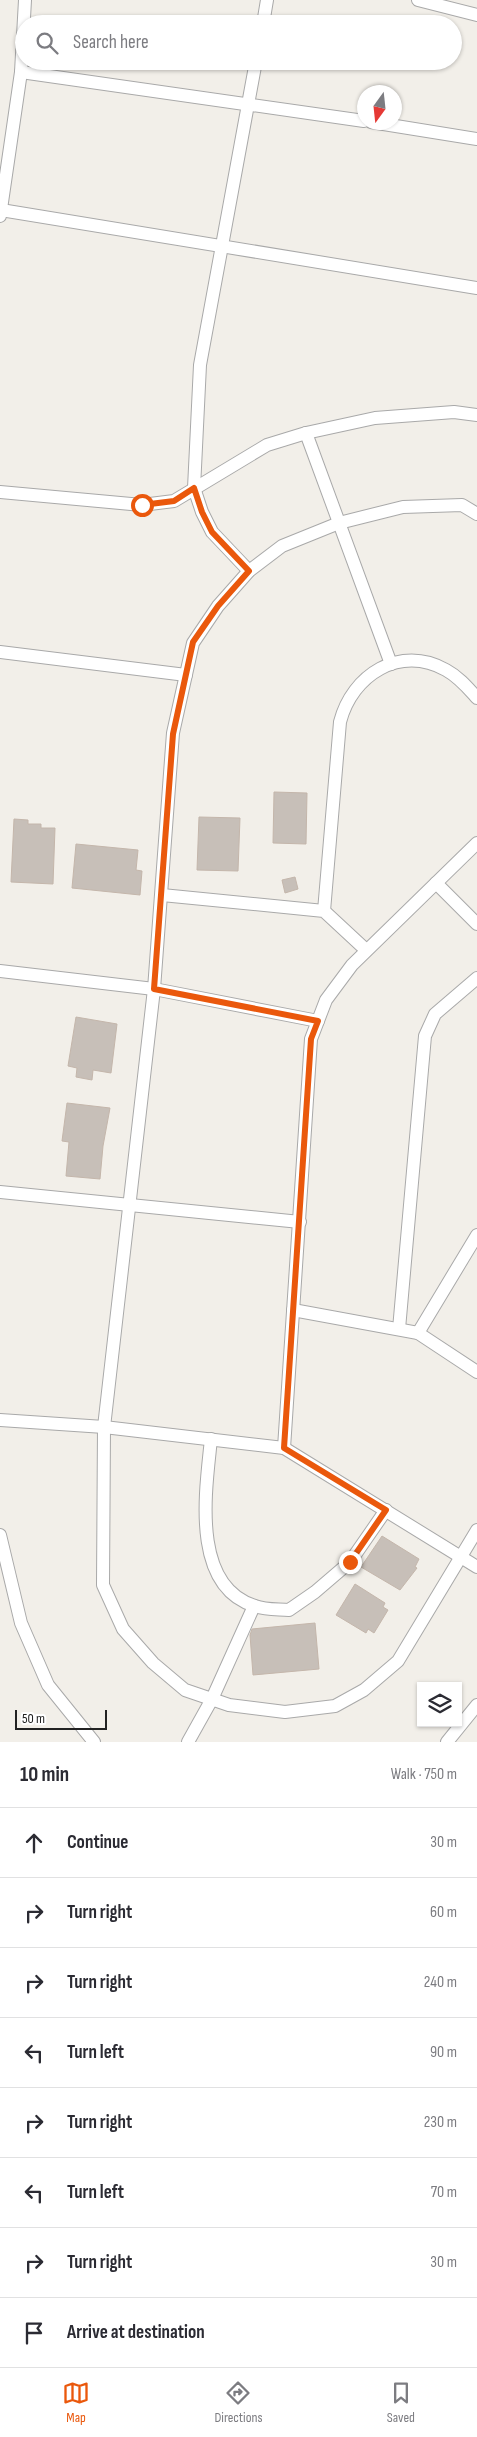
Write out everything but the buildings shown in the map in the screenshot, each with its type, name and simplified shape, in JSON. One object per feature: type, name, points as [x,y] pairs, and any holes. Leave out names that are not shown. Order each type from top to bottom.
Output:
[{"type":"street","points":[[24,15],[25,0]]},
{"type":"street","points":[[264,15],[267,0]]},
{"type":"street","points":[[418,0],[477,15]]},
{"type":"street","points":[[249,571],[212,532],[202,512],[194,488],[200,365],[254,70]]},
{"type":"street","points":[[357,121],[21,72],[1,213],[222,246],[477,288]]},
{"type":"street","points":[[402,127],[477,139]]},
{"type":"street","points":[[0,492],[142,505],[174,501],[267,445],[306,433],[375,418],[454,412],[477,415]]},
{"type":"street","points":[[306,433],[391,664]]},
{"type":"street","points":[[477,514],[462,505],[403,507],[339,523],[282,546],[249,571],[218,606],[193,642],[173,734],[154,989],[104,1427],[104,1585],[123,1629],[153,1663],[185,1690],[229,1705],[285,1712],[335,1706],[364,1690],[398,1661],[477,1530]]},
{"type":"street","points":[[0,652],[186,675]]},
{"type":"street","points":[[324,911],[340,722],[349,697],[367,677],[391,664],[419,662],[438,666],[455,676],[477,698]]},
{"type":"street","points":[[284,1448],[311,1039],[326,1000],[352,965],[477,843]]},
{"type":"street","points":[[436,883],[477,924]]},
{"type":"street","points":[[162,894],[324,911],[366,950]]},
{"type":"street","points":[[0,971],[154,989],[318,1021]]},
{"type":"street","points":[[399,1329],[425,1036],[435,1014],[477,978]]},
{"type":"street","points":[[0,1192],[130,1203],[300,1222]]},
{"type":"street","points":[[418,1333],[477,1235]]},
{"type":"street","points":[[293,1310],[418,1333],[477,1372]]},
{"type":"street","points":[[0,1420],[104,1427],[284,1448],[477,1567]]},
{"type":"street","points":[[211,1439],[204,1508],[210,1557],[218,1576],[229,1590],[254,1606],[289,1610],[314,1592],[350,1562],[386,1510]]},
{"type":"street","points":[[0,1535],[21,1623],[48,1685],[94,1742]]},
{"type":"street","points":[[188,1742],[212,1699],[254,1606]]},
{"type":"street","points":[[447,1742],[477,1705]]},
{"type":"route","points":[[142,505],[174,501],[194,488],[202,512],[212,532],[249,571],[218,606],[193,642],[173,734],[154,989],[318,1021],[311,1039],[284,1448],[386,1510],[350,1562]]}]
